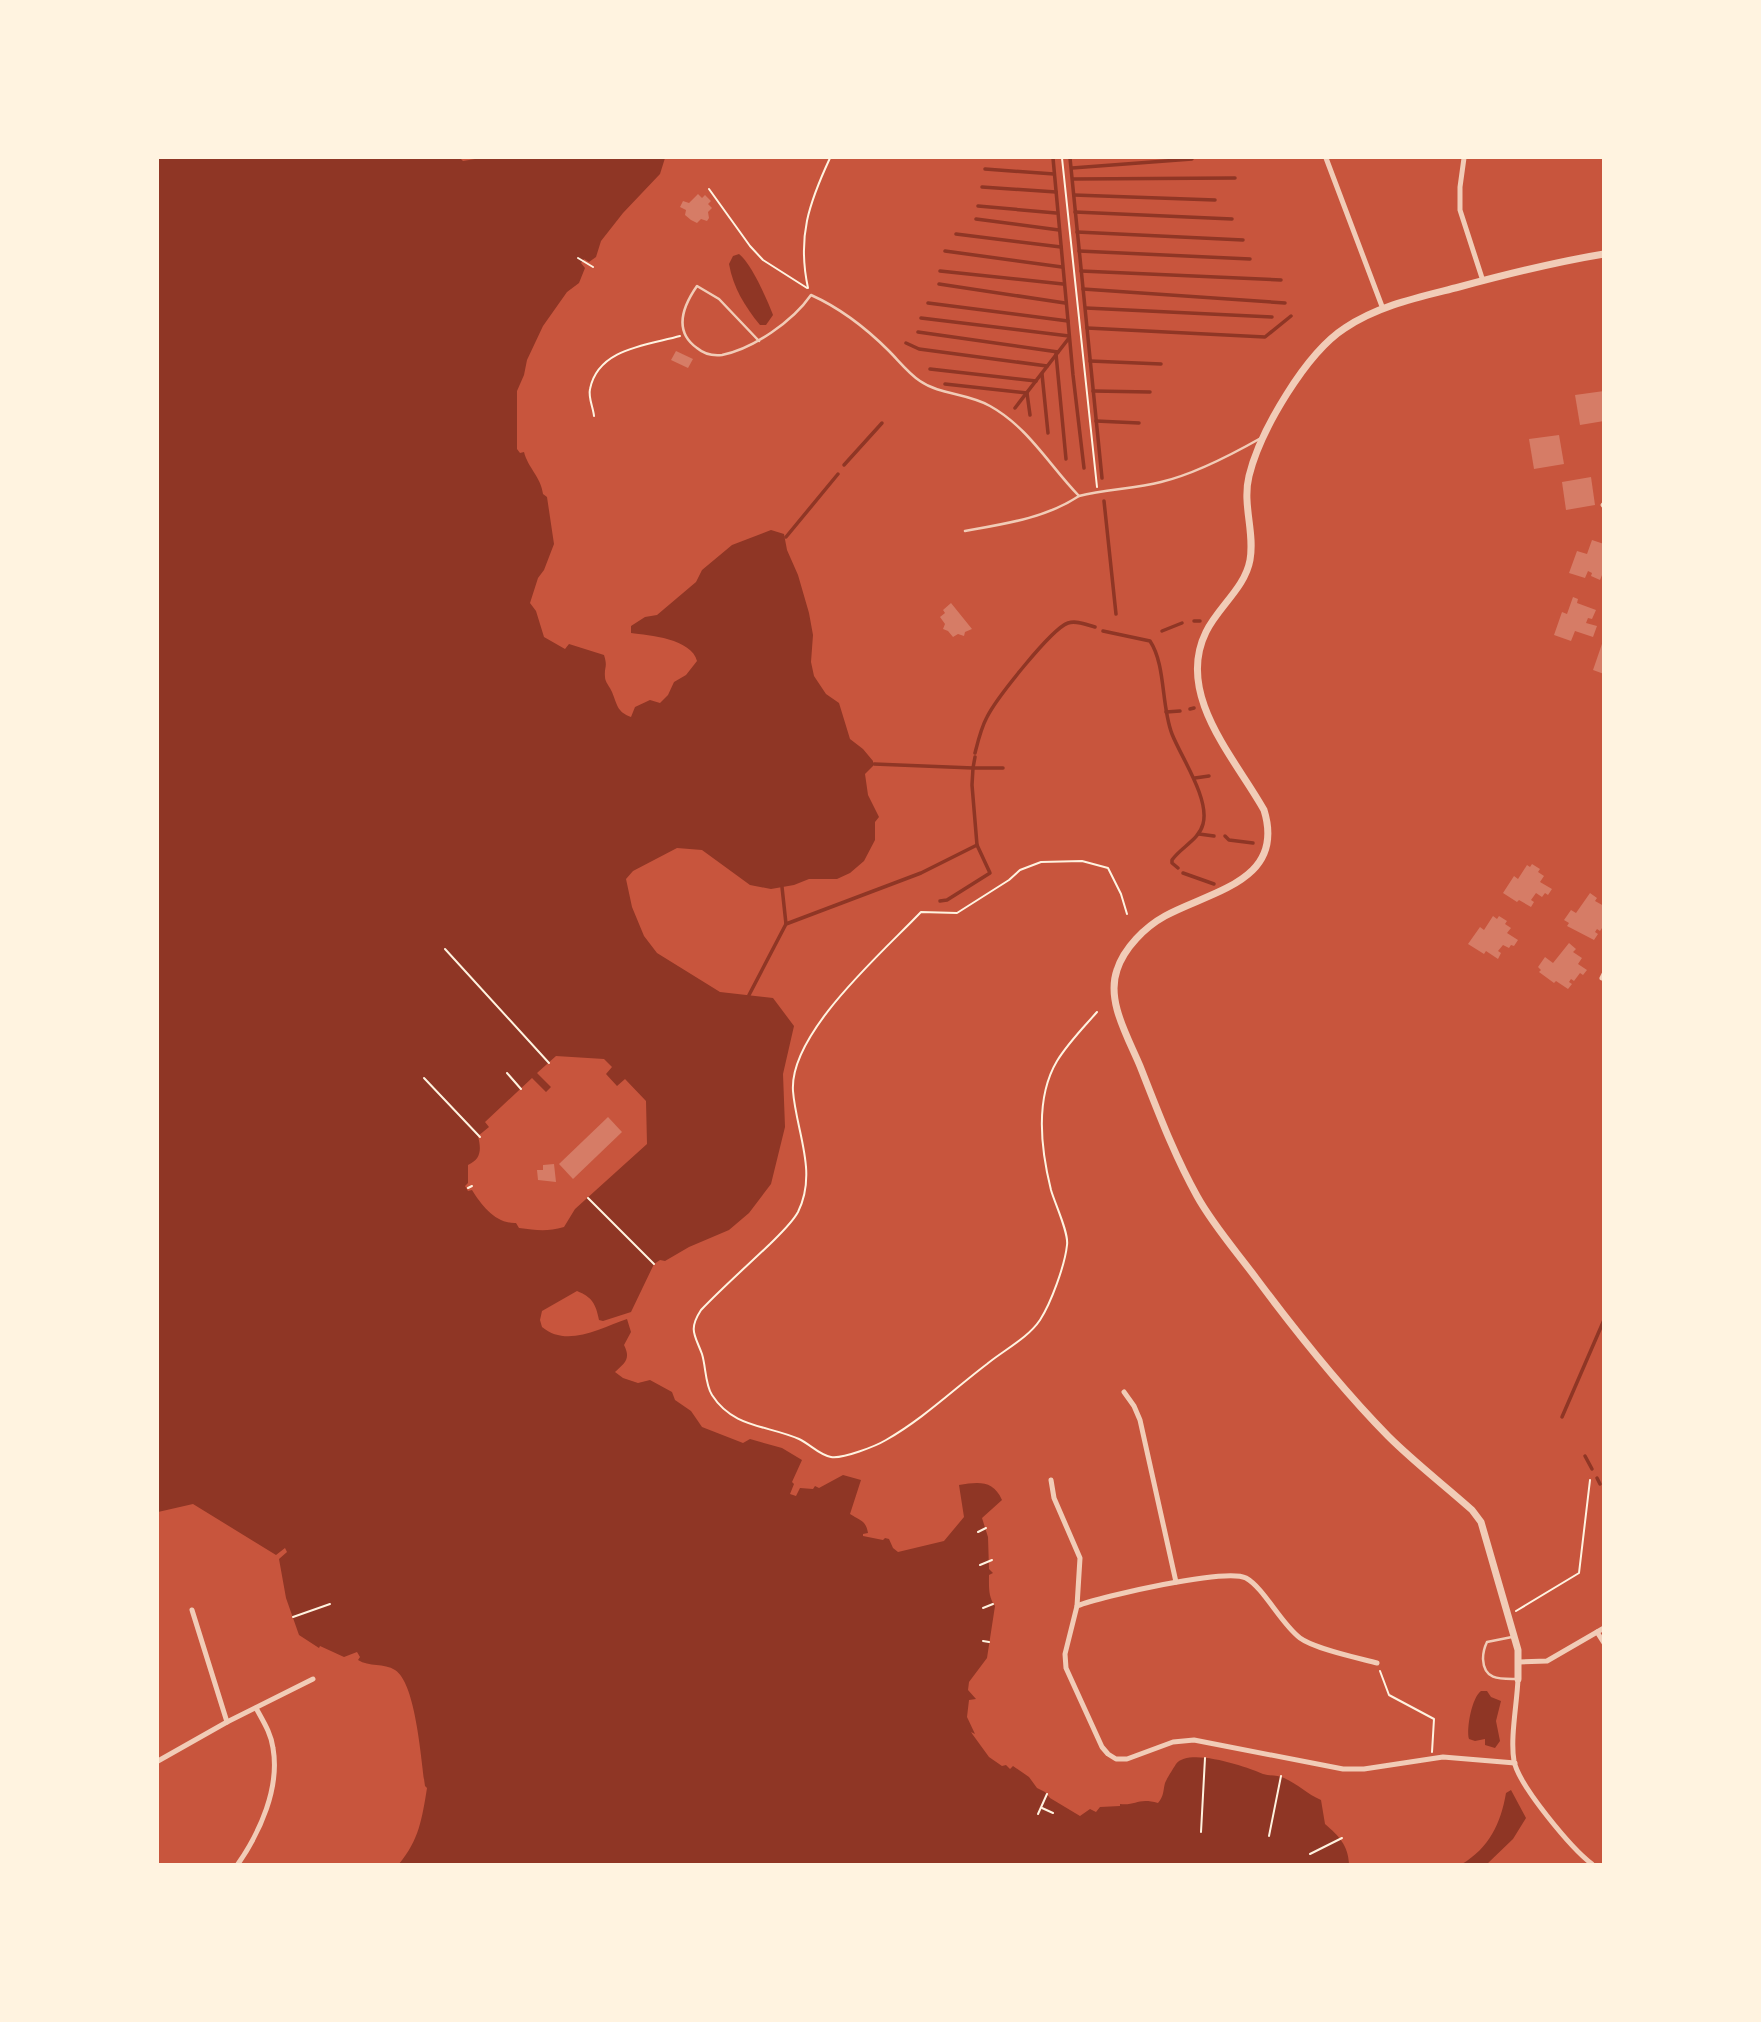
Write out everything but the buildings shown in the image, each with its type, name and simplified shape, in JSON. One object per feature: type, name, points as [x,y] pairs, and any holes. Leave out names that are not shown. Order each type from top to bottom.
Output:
[{"type":"street","points":[[1326,158],[1383,309]]},
{"type":"street","points":[[1464,158],[1460,210],[1483,281]]},
{"type":"street","points":[[1592,1864],[1578,1853],[1557,1827],[1515,1763],[1519,1662],[1509,1615],[1484,1528],[1478,1516],[1390,1437],[1325,1365],[1266,1292],[1198,1198],[1154,1101],[1115,1000],[1114,977],[1122,957],[1143,932],[1166,916],[1240,882],[1254,869],[1266,846],[1267,821],[1264,810],[1214,728],[1201,696],[1198,667],[1207,630],[1240,584],[1250,564],[1252,540],[1246,493],[1251,467],[1280,408],[1315,354],[1343,329],[1383,309],[1483,281],[1604,254]]},
{"type":"street","points":[[1124,1392],[1135,1406],[1140,1420],[1176,1582]]},
{"type":"street","points":[[1051,1480],[1054,1498],[1080,1558],[1077,1606],[1066,1647],[1066,1668],[1102,1747],[1112,1757],[1127,1759],[1173,1742],[1194,1740],[1343,1769],[1364,1769],[1453,1756],[1515,1763]]},
{"type":"street","points":[[1077,1606],[1092,1600],[1176,1582],[1236,1575],[1244,1577],[1257,1587],[1298,1638],[1377,1663]]},
{"type":"street","points":[[192,1610],[227,1722]]},
{"type":"street","points":[[1519,1662],[1546,1661],[1600,1630],[1604,1643]]},
{"type":"street","points":[[158,1760],[313,1679]]},
{"type":"street","points":[[238,1864],[266,1810],[274,1774],[273,1747],[268,1728],[256,1708]]},
{"type":"lane","points":[[759,341],[719,299],[697,286],[684,308],[684,335],[698,349],[711,355],[728,353],[759,341],[779,327],[811,295],[835,307],[924,383],[987,404],[1017,424],[1079,496]]},
{"type":"lane","points":[[965,531],[1033,516],[1068,504],[1079,496],[1098,491],[1160,483],[1183,475],[1265,435]]},
{"type":"lane","points":[[1515,1637],[1487,1642],[1483,1651],[1484,1667],[1485,1672],[1492,1678],[1518,1679]]},
{"type":"path","points":[[811,295],[802,257],[805,231],[814,198],[830,158]]},
{"type":"path","points":[[1062,158],[1098,491]]},
{"type":"path","points":[[709,189],[763,261],[808,288]]},
{"type":"path","points":[[578,258],[593,267]]},
{"type":"path","points":[[594,416],[590,389],[597,372],[609,359],[640,344],[684,335]]},
{"type":"path","points":[[1097,1012],[1069,1043],[1056,1063],[1047,1087],[1043,1119],[1044,1158],[1068,1243],[1040,1321],[939,1403],[885,1441],[869,1448],[830,1457],[800,1439],[733,1418],[712,1396],[709,1389],[702,1354],[693,1329],[695,1319],[797,1214],[804,1191],[806,1155],[793,1080],[798,1063],[818,1026],[853,982],[921,912],[957,913],[1020,870],[1032,865],[1073,860],[1108,868],[1122,894],[1127,914]]},
{"type":"path","points":[[445,949],[549,1063]]},
{"type":"path","points":[[507,1073],[522,1089]]},
{"type":"path","points":[[424,1078],[480,1137]]},
{"type":"path","points":[[468,1188],[472,1186]]},
{"type":"path","points":[[588,1198],[654,1264]]},
{"type":"path","points":[[1509,1615],[1579,1573],[1590,1480]]},
{"type":"path","points":[[978,1532],[986,1528]]},
{"type":"path","points":[[980,1565],[992,1560]]},
{"type":"path","points":[[293,1617],[330,1604]]},
{"type":"path","points":[[983,1608],[993,1604]]},
{"type":"path","points":[[983,1641],[989,1642]]},
{"type":"path","points":[[1377,1663],[1389,1695],[1434,1720],[1433,1758]]},
{"type":"path","points":[[1201,1832],[1205,1758]]},
{"type":"path","points":[[1269,1836],[1281,1776]]},
{"type":"path","points":[[1038,1814],[1047,1794]]},
{"type":"path","points":[[1041,1807],[1053,1813]]},
{"type":"path","points":[[1310,1854],[1342,1838]]},
{"type":"shaded area","points":[[158,158],[460,158],[463,161],[481,158],[665,158],[660,174],[601,241],[596,257],[589,262],[584,259],[581,263],[585,268],[579,283],[567,292],[543,326],[527,360],[517,391],[517,449],[520,453],[524,452],[543,494],[547,497],[554,544],[530,603],[536,611],[544,637],[565,649],[569,644],[604,655],[606,681],[620,710],[631,717],[635,707],[650,700],[660,703],[668,695],[674,682],[686,675],[697,661],[687,648],[679,643],[631,633],[631,626],[645,617],[657,615],[696,582],[702,570],[732,545],[771,530],[784,534],[809,613],[813,635],[811,662],[814,676],[826,694],[839,703],[850,739],[873,761],[873,766],[865,774],[868,795],[879,817],[875,822],[875,840],[864,861],[850,873],[837,879],[809,879],[771,889],[750,885],[702,850],[677,848],[633,871],[626,879],[632,907],[644,936],[657,953],[720,992],[773,998],[794,1026],[783,1074],[785,1127],[771,1184],[749,1213],[729,1230],[654,1264],[631,1312],[599,1320],[593,1302],[577,1291],[542,1311],[542,1327],[562,1336],[573,1336],[627,1319],[631,1332],[624,1345],[627,1357],[615,1372],[638,1383],[650,1380],[672,1392],[675,1400],[691,1411],[702,1427],[743,1443],[750,1439],[782,1448],[802,1460],[792,1482],[794,1484],[790,1494],[796,1496],[800,1488],[819,1488],[843,1475],[861,1480],[850,1514],[866,1525],[868,1533],[863,1536],[889,1539],[898,1552],[944,1541],[964,1517],[959,1485],[979,1483],[990,1486],[1002,1500],[982,1518],[988,1537],[989,1569],[993,1573],[989,1575],[989,1591],[995,1606],[987,1658],[969,1682],[968,1690],[976,1699],[969,1700],[967,1717],[975,1734],[971,1732],[989,1757],[1010,1769],[1013,1766],[1029,1777],[1037,1788],[1050,1798],[1080,1816],[1090,1809],[1096,1812],[1100,1807],[1141,1801],[1158,1803],[1176,1764],[1193,1757],[1218,1760],[1282,1777],[1321,1800],[1325,1824],[1342,1841],[1349,1864],[399,1864],[415,1838],[427,1788],[413,1706],[402,1678],[391,1668],[358,1660],[360,1657],[357,1652],[344,1657],[320,1646],[319,1648],[299,1635],[286,1598],[279,1559],[287,1552],[285,1548],[276,1555],[193,1504],[158,1512]],"holes":[[[556,1056],[604,1059],[612,1067],[606,1074],[617,1086],[625,1079],[646,1101],[647,1144],[575,1209],[564,1227],[536,1230],[519,1228],[516,1223],[502,1221],[485,1208],[472,1190],[468,1191],[465,1186],[468,1183],[468,1165],[476,1160],[479,1153],[478,1136],[489,1127],[485,1122],[532,1078],[546,1092],[551,1087],[537,1073]]]},
{"type":"shaded area","points":[[739,254],[753,273],[773,315],[766,325],[760,325],[733,281],[729,264],[733,256]]},
{"type":"shaded area","points":[[1481,1691],[1487,1691],[1491,1697],[1501,1701],[1496,1721],[1500,1741],[1495,1748],[1485,1745],[1485,1739],[1469,1739],[1470,1714]]},
{"type":"shaded area","points":[[1511,1790],[1526,1818],[1513,1839],[1487,1864],[1462,1864],[1480,1850],[1492,1834],[1506,1793]]},
{"type":"waterway","points":[[1053,158],[1084,468]]},
{"type":"waterway","points":[[1070,158],[1102,478]]},
{"type":"waterway","points":[[1072,168],[1192,159]]},
{"type":"waterway","points":[[985,169],[1054,174]]},
{"type":"waterway","points":[[1073,179],[1235,178]]},
{"type":"waterway","points":[[982,187],[1056,192]]},
{"type":"waterway","points":[[1074,195],[1215,200]]},
{"type":"waterway","points":[[978,206],[1056,213]]},
{"type":"waterway","points":[[1075,212],[1232,219]]},
{"type":"waterway","points":[[976,219],[1059,230]]},
{"type":"waterway","points":[[1077,232],[1243,240]]},
{"type":"waterway","points":[[956,234],[1061,247]]},
{"type":"waterway","points":[[945,251],[1062,267]]},
{"type":"waterway","points":[[1079,251],[1250,259]]},
{"type":"waterway","points":[[940,271],[1063,284]]},
{"type":"waterway","points":[[1081,271],[1281,280]]},
{"type":"waterway","points":[[939,284],[1065,303]]},
{"type":"waterway","points":[[1083,289],[1285,303]]},
{"type":"waterway","points":[[928,303],[1068,321]]},
{"type":"waterway","points":[[1086,308],[1272,317]]},
{"type":"waterway","points":[[1087,328],[1265,337],[1291,316]]},
{"type":"waterway","points":[[921,318],[1069,336]]},
{"type":"waterway","points":[[918,332],[1058,352]]},
{"type":"waterway","points":[[1015,408],[1069,338]]},
{"type":"waterway","points":[[906,343],[919,349],[1047,366]]},
{"type":"waterway","points":[[1056,354],[1066,459]]},
{"type":"waterway","points":[[1090,361],[1161,364]]},
{"type":"waterway","points":[[930,369],[1036,381]]},
{"type":"waterway","points":[[1042,374],[1048,433]]},
{"type":"waterway","points":[[945,384],[1027,393],[1030,415]]},
{"type":"waterway","points":[[1093,391],[1150,392]]},
{"type":"waterway","points":[[1096,421],[1139,423]]},
{"type":"waterway","points":[[844,465],[882,423]]},
{"type":"waterway","points":[[786,537],[838,474]]},
{"type":"waterway","points":[[1104,501],[1116,614]]},
{"type":"waterway","points":[[1194,621],[1200,621]]},
{"type":"waterway","points":[[975,753],[992,708],[1049,638],[1071,622],[1095,627]]},
{"type":"waterway","points":[[1162,631],[1182,623]]},
{"type":"waterway","points":[[1103,631],[1150,641],[1159,662],[1172,734],[1194,778],[1204,814],[1198,835],[1172,860],[1178,868]]},
{"type":"waterway","points":[[1190,709],[1194,708]]},
{"type":"waterway","points":[[1166,712],[1180,711]]},
{"type":"waterway","points":[[874,764],[973,768],[975,757]]},
{"type":"waterway","points":[[940,901],[947,900],[990,873],[977,845],[973,768],[1003,768]]},
{"type":"waterway","points":[[1195,778],[1209,776]]},
{"type":"waterway","points":[[1199,834],[1214,836]]},
{"type":"waterway","points":[[1225,836],[1229,840],[1253,843]]},
{"type":"waterway","points":[[749,995],[786,924],[921,873],[977,845]]},
{"type":"waterway","points":[[1183,873],[1214,884]]},
{"type":"waterway","points":[[782,887],[786,924]]},
{"type":"waterway","points":[[1562,1417],[1604,1320]]},
{"type":"waterway","points":[[1585,1456],[1592,1469]]},
{"type":"waterway","points":[[1597,1478],[1600,1484]]}]
